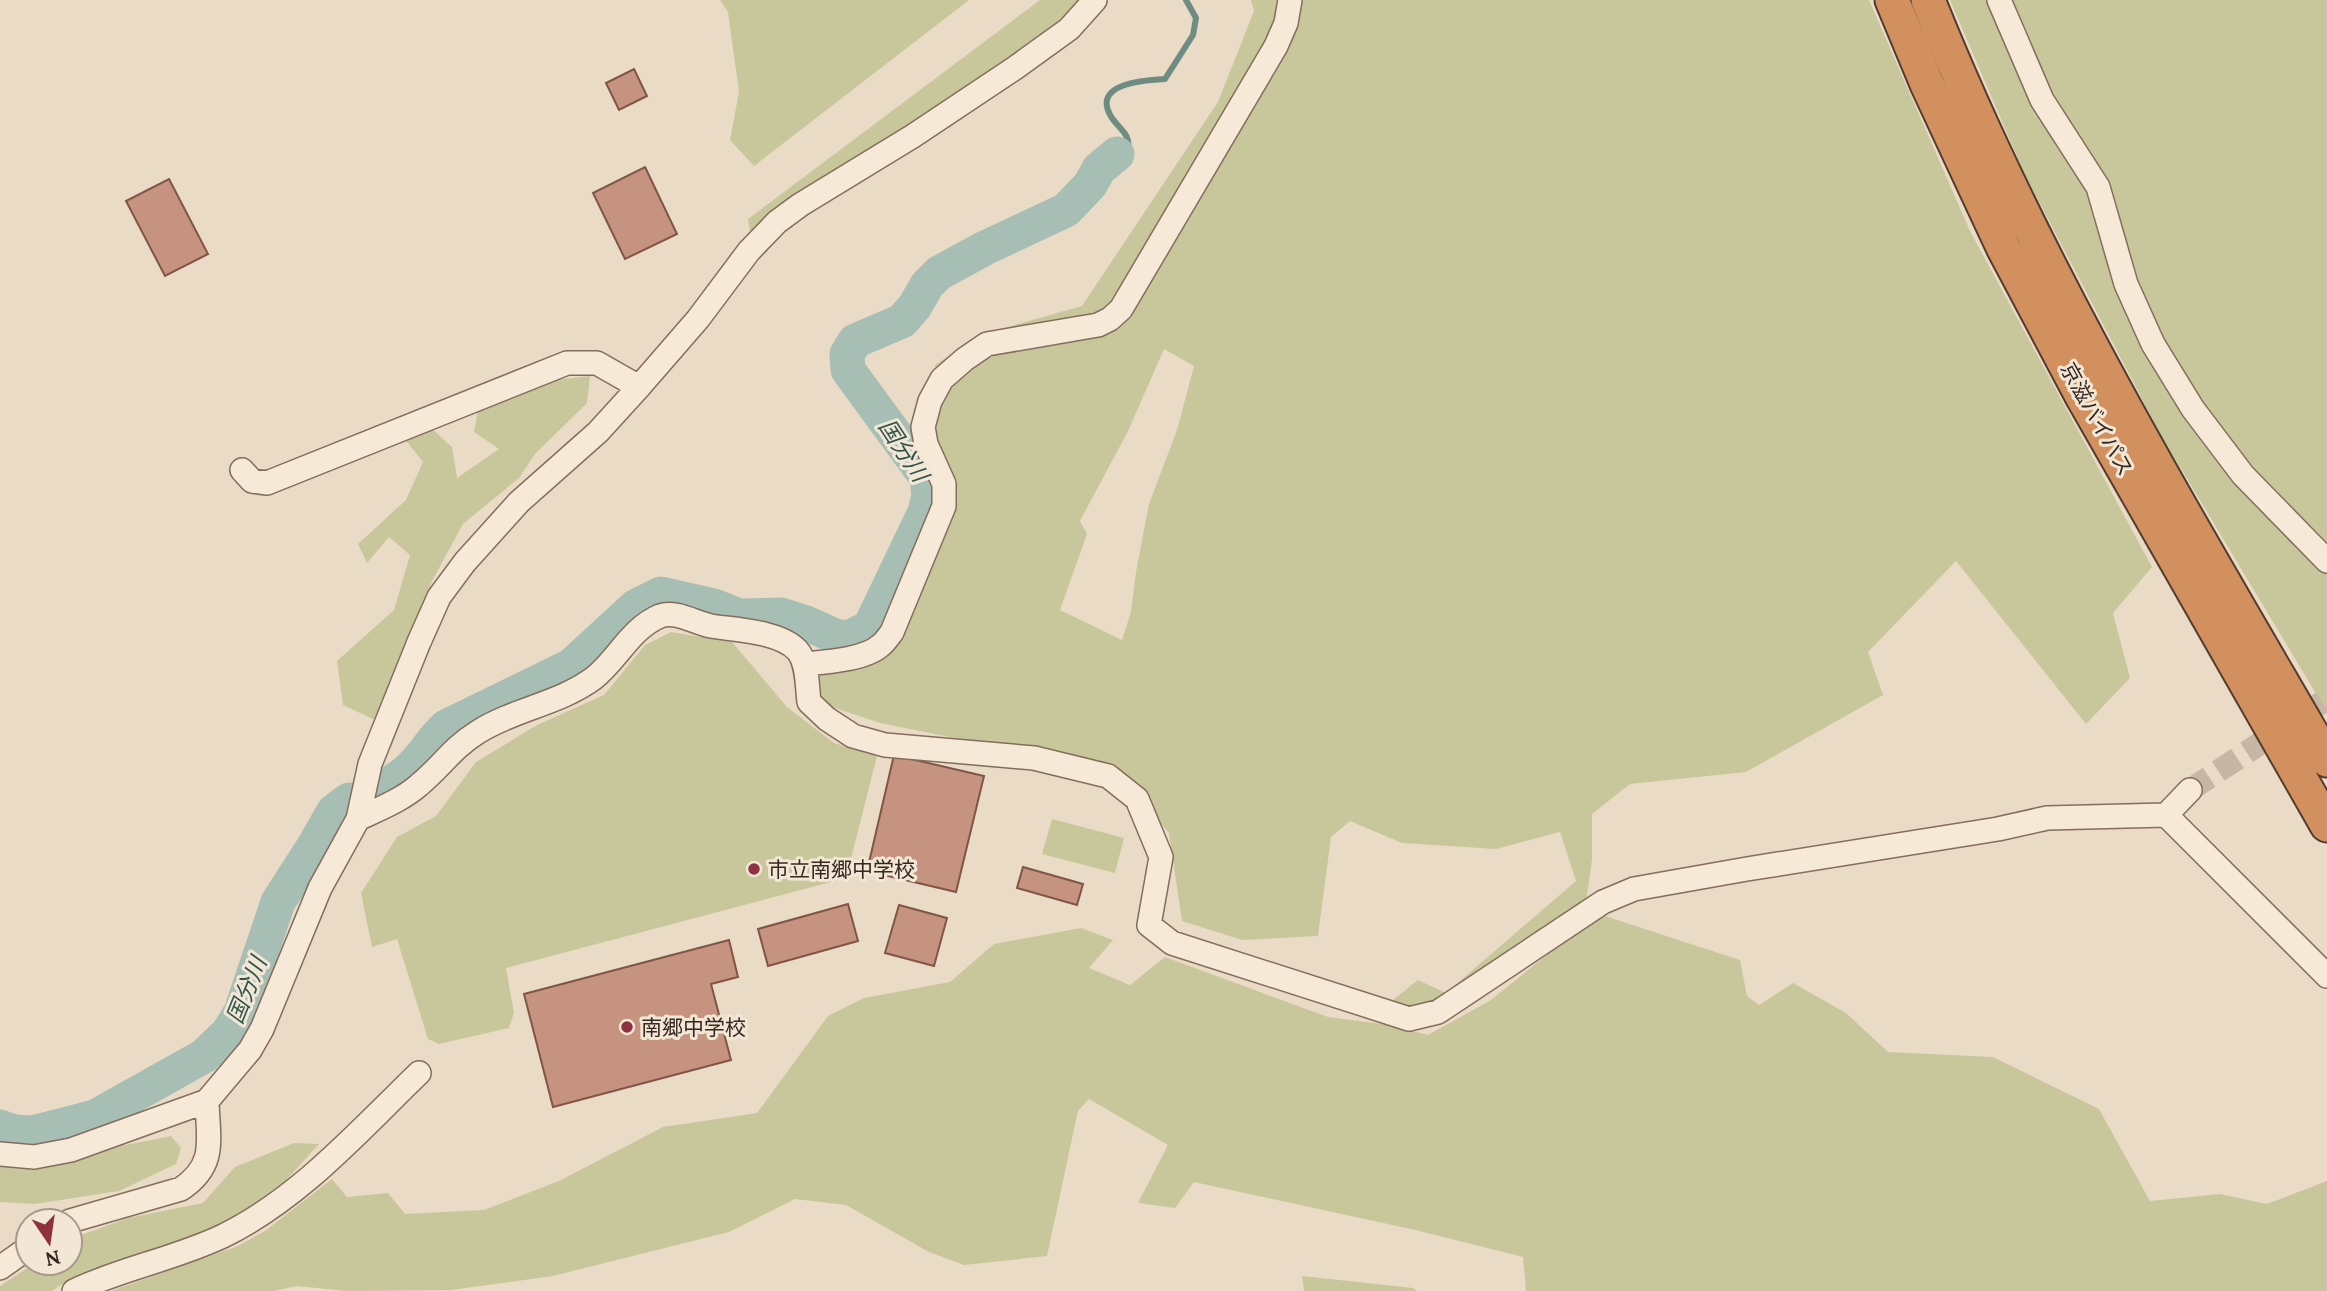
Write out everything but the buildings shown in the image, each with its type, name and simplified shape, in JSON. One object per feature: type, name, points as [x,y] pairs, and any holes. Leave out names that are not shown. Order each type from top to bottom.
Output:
[{"type":"highway","name":"京滋バイパス","points":[[1892,0],[1927,84],[2003,247],[2082,396],[2327,825]]},
{"type":"highway","name":"京滋バイパス","points":[[1928,0],[1957,72],[2031,232],[2199,539],[2327,760]]},
{"type":"street","points":[[0,1154],[34,1157],[71,1150],[207,1101],[250,1050],[262,1029],[320,888],[358,819],[370,764],[379,738],[439,597],[465,562],[519,502],[598,432],[698,319],[749,251],[777,222],[1015,68],[1069,29],[1096,0]]},
{"type":"street","points":[[804,664],[860,655],[880,647],[892,632],[944,506],[944,484],[926,444],[923,427],[930,401],[942,379],[987,344],[1098,325],[1121,309],[1276,46],[1286,23],[1290,0]]},
{"type":"street","points":[[1999,0],[2042,100],[2098,187],[2126,284],[2153,344],[2193,409],[2243,475],[2327,561]]},
{"type":"street","points":[[242,470],[252,481],[267,483],[567,363],[597,363],[639,387]]},
{"type":"street","points":[[358,819],[418,786],[454,748],[481,730],[574,690],[596,677],[636,632],[659,617],[671,614],[712,626],[733,627],[772,636],[797,650],[804,664],[808,702],[827,719],[853,736],[885,745],[1034,758],[1108,776],[1137,799],[1161,857],[1149,925],[1172,943],[1409,1019],[1438,1012],[1603,902],[1634,889],[1998,829],[2047,818],[2166,815],[2190,790]]},
{"type":"street","points":[[2166,815],[2327,976]]},
{"type":"street","points":[[74,1291],[99,1279],[223,1236],[270,1209],[352,1139],[419,1073]]},
{"type":"street","points":[[84,1217],[181,1189],[197,1178],[204,1167],[208,1152],[207,1101]]},
{"type":"green space","points":[[720,0],[969,0],[754,166],[730,140],[739,92],[728,12]]},
{"type":"green space","points":[[1040,0],[1085,0],[1081,6],[981,79],[750,232],[748,219]]},
{"type":"green space","points":[[1251,0],[1869,0],[1970,231],[2152,567],[2113,613],[2130,678],[2086,724],[1956,561],[1868,652],[1883,695],[1746,772],[1630,784],[1592,814],[1592,860],[1586,902],[1436,1006],[1406,1010],[1393,1000],[1418,980],[1446,993],[1576,881],[1560,832],[1496,849],[1402,843],[1350,821],[1331,837],[1318,936],[1242,940],[1182,921],[1169,833],[1114,770],[880,723],[820,703],[816,675],[823,666],[884,649],[953,496],[935,439],[935,365],[979,335],[1082,306],[1218,102],[1254,11]],"holes":[[[1164,349],[1194,366],[1177,430],[1149,504],[1131,612],[1122,640],[1060,610],[1087,534],[1080,521],[1128,431]]]},
{"type":"green space","points":[[1950,0],[2327,0],[2327,712],[2162,437],[2024,173]]},
{"type":"green space","points":[[590,376],[587,403],[535,454],[519,478],[463,524],[433,579],[375,720],[343,705],[337,661],[394,610],[410,555],[389,537],[367,563],[358,544],[406,500],[423,462],[404,438],[431,428],[452,447],[457,478],[499,449],[474,432],[478,410],[555,380]]},
{"type":"green space","points":[[671,632],[732,642],[787,707],[834,743],[877,756],[846,878],[506,968],[514,1013],[509,1028],[439,1044],[428,1039],[397,939],[372,947],[361,893],[397,837],[436,816],[476,762],[537,725],[604,695],[645,645]]},
{"type":"green space","points":[[1052,819],[1124,838],[1115,873],[1042,854]]},
{"type":"green space","points":[[1605,916],[1740,960],[1747,996],[1759,1005],[1793,983],[1846,1013],[1888,1052],[1993,1057],[2099,1109],[2150,1201],[2220,1194],[2267,1204],[2327,1181],[2327,1291],[1526,1291],[1523,1257],[1411,1229],[1194,1182],[1175,1208],[1138,1203],[1168,1145],[1089,1099],[1078,1111],[1047,1256],[964,1265],[929,1252],[846,1205],[795,1199],[729,1232],[553,1276],[451,1290],[347,1291],[297,1286],[274,1291],[111,1291],[238,1246],[265,1231],[332,1179],[347,1197],[388,1193],[405,1214],[484,1210],[559,1181],[663,1127],[757,1113],[828,1016],[864,998],[950,982],[994,944],[1081,928],[1113,940],[1089,968],[1130,985],[1165,957],[1328,1017],[1390,1025],[1428,1035],[1491,1000],[1574,933]]},
{"type":"green space","points":[[171,1136],[181,1148],[176,1164],[119,1191],[35,1204],[0,1202],[0,1163],[45,1161]]},
{"type":"green space","points":[[294,1143],[319,1144],[280,1187],[241,1217],[198,1237],[84,1274],[84,1234],[128,1218],[203,1203],[235,1167]]},
{"type":"green space","points":[[1302,1276],[1413,1288],[1417,1291],[1304,1291]]},
{"type":"green space","points":[[14,1277],[74,1277],[52,1291],[0,1291],[0,1286]]},
{"type":"waterway","name":"国分川","points":[[1117,154],[1128,150],[1129,145],[1124,132],[1112,118],[1107,106],[1108,97],[1123,86],[1165,79],[1193,35],[1196,18],[1186,0]]},
{"type":"waterway","name":"国分川","points":[[377,791],[408,770],[446,727],[571,666],[635,607],[661,594],[714,606],[739,616],[781,615],[835,636],[849,638],[870,627],[925,512],[929,495],[927,478],[848,370],[847,354],[855,341],[902,321],[915,306],[927,285],[939,273],[1066,210],[1090,185],[1099,169],[1117,154]]},
{"type":"waterway","name":"国分川","points":[[0,1127],[15,1132],[33,1133],[95,1117],[204,1056],[228,1033],[241,1012],[278,902],[334,811],[349,800]]},
{"type":"tunnel","points":[[2190,790],[2327,699]]},
{"type":"place","name":"市立南郷中学校","points":[[754,869]]},
{"type":"place","name":"南郷中学校","points":[[627,1027]]}]
